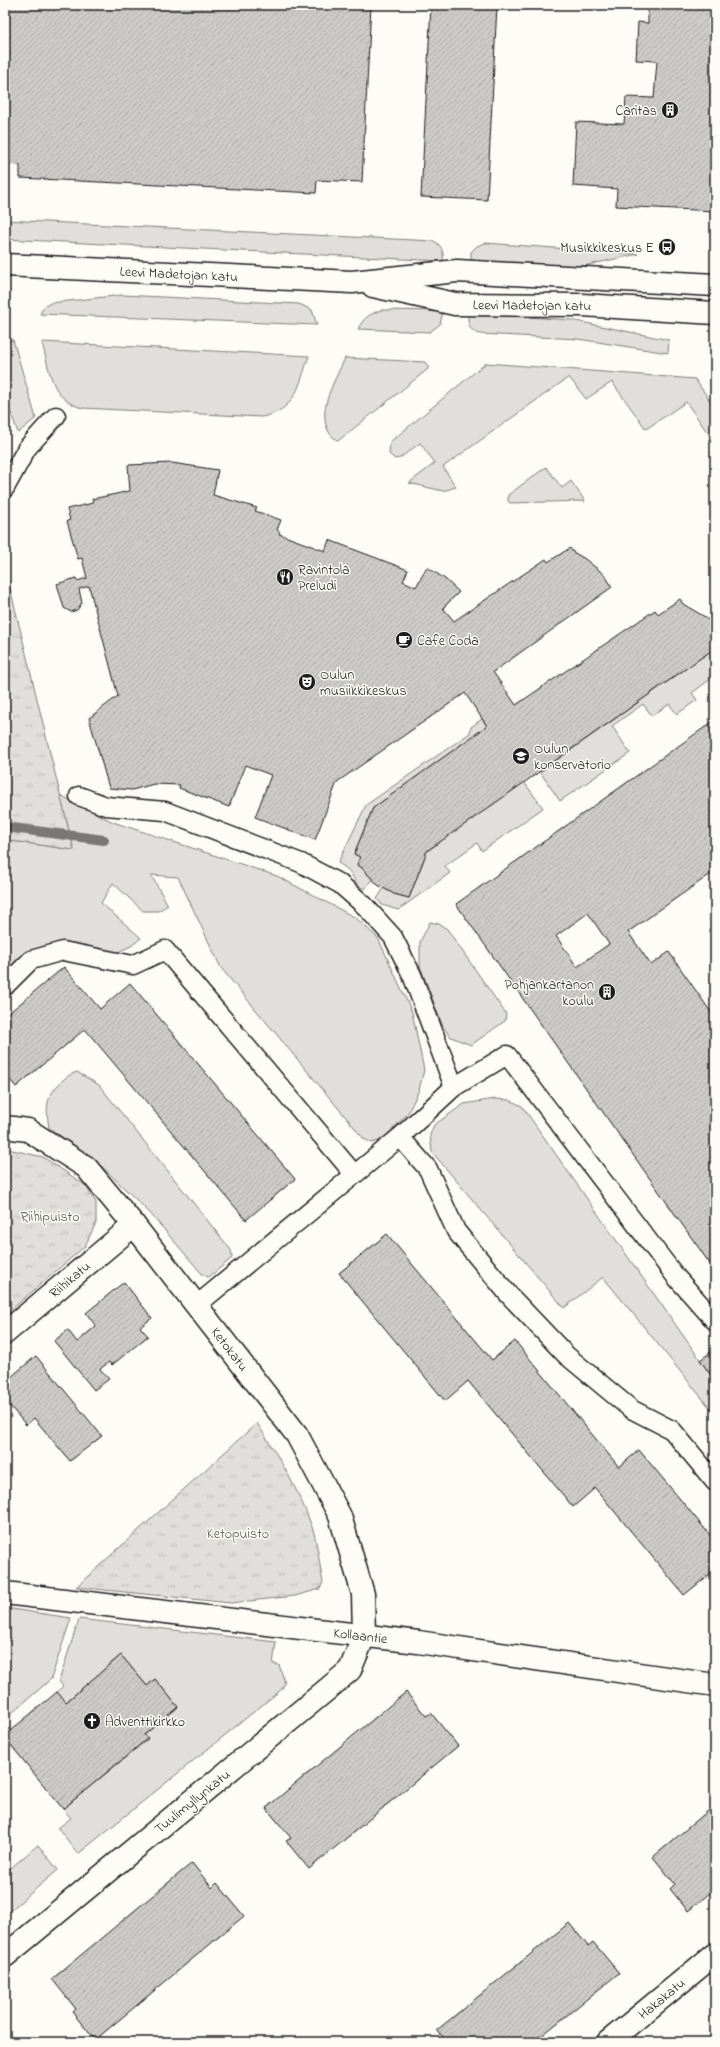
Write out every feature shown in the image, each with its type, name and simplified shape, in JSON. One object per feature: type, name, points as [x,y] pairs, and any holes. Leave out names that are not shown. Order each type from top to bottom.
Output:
[{"type":"street","name":"Leevi Madetojan katu","points":[[5,265],[352,282],[457,271],[715,285]]},
{"type":"street","name":"Leevi Madetojan katu","points":[[352,282],[455,304],[582,305],[715,313]]},
{"type":"street","name":"Ketokatu","points":[[5,1127],[28,1130],[86,1167],[197,1305],[297,1435],[340,1516],[363,1594],[364,1636]]},
{"type":"street","name":"Riihikatu","points":[[5,1333],[134,1225]]},
{"type":"street","name":"Kollaantie","points":[[5,1593],[364,1636],[715,1685]]},
{"type":"street","name":"Tuulimyllynkatu","points":[[5,1956],[330,1688],[350,1670],[364,1636]]},
{"type":"street","name":"Hakakatu","points":[[608,2042],[715,1954]]},
{"type":"lane","points":[[5,488],[27,448],[56,416]]},
{"type":"lane","points":[[79,796],[106,806],[165,811],[301,863],[340,884],[364,905],[392,937],[412,975],[454,1087]]},
{"type":"lane","points":[[5,986],[31,960],[63,951],[133,965],[165,950],[354,1174]]},
{"type":"lane","points":[[197,1305],[400,1137],[454,1087],[507,1055],[676,1277],[715,1321]]},
{"type":"lane","points":[[400,1137],[428,1169],[456,1231],[509,1295],[566,1355],[631,1409],[672,1430],[715,1482]]},
{"type":"green space","points":[[5,220],[434,241],[442,250],[443,261],[5,239]]},
{"type":"green space","points":[[485,243],[638,254],[579,267],[471,263],[471,252],[477,246]]},
{"type":"green space","points":[[123,295],[299,304],[312,310],[317,325],[40,314],[43,308],[50,303]]},
{"type":"green space","points":[[381,310],[443,311],[440,324],[430,332],[358,329],[367,317]]},
{"type":"green space","points":[[468,313],[571,320],[669,340],[668,353],[578,339],[480,334],[471,329],[468,321]]},
{"type":"green space","points":[[5,340],[13,340],[36,418],[18,433],[10,410],[5,410]]},
{"type":"green space","points":[[42,342],[309,356],[299,386],[290,402],[274,414],[262,417],[82,408],[71,404],[57,391],[50,373]]},
{"type":"green space","points":[[345,358],[425,362],[428,369],[338,441],[329,432],[325,414],[329,395]]},
{"type":"green space","points":[[486,363],[695,379],[715,408],[715,443],[686,402],[646,429],[612,382],[586,399],[569,377],[443,467],[456,487],[443,491],[409,483],[435,463],[420,443],[400,458],[395,459],[389,454],[390,442]]},
{"type":"green space","points":[[546,467],[562,488],[571,481],[585,501],[510,503],[508,501],[508,495]]},
{"type":"green space","points":[[5,567],[70,835],[74,850],[5,840]]},
{"type":"green space","points":[[715,648],[715,682],[712,678],[692,693],[697,700],[677,714],[669,704],[652,716],[643,704],[612,726],[630,753],[560,801],[540,772]]},
{"type":"green space","points":[[482,719],[487,726],[373,808],[354,854],[360,857],[357,865],[361,867],[372,879],[365,889],[359,886],[349,872],[338,863],[366,805],[470,733],[471,727]]},
{"type":"green space","points":[[524,782],[543,808],[482,851],[477,843],[445,866],[450,873],[398,910],[382,905],[377,899],[384,888],[394,894],[409,898],[427,851]]},
{"type":"green space","points":[[60,795],[113,822],[277,876],[356,918],[378,938],[412,1012],[424,1070],[419,1090],[408,1113],[382,1140],[372,1143],[364,1139],[221,968],[178,877],[151,875],[168,905],[158,911],[143,911],[113,883],[101,903],[141,938],[131,946],[114,954],[28,955],[5,972],[5,840],[74,850]]},
{"type":"green space","points":[[430,922],[439,924],[447,929],[506,1014],[505,1021],[471,1045],[451,1037],[443,1027],[420,966],[420,942]]},
{"type":"green space","points":[[77,1072],[99,1085],[231,1250],[232,1258],[209,1277],[203,1275],[149,1212],[93,1158],[49,1128],[47,1108],[49,1098],[66,1077]]},
{"type":"green space","points":[[495,1099],[509,1100],[522,1106],[715,1381],[715,1414],[603,1277],[564,1308],[432,1152],[430,1135],[434,1125],[464,1104]]},
{"type":"green space","name":"Riihipuisto","points":[[8,1149],[43,1157],[85,1185],[96,1202],[96,1223],[85,1246],[5,1315],[5,1165]]},
{"type":"green space","name":"Ketopuisto","points":[[257,1423],[280,1461],[307,1513],[316,1540],[323,1582],[320,1589],[295,1596],[231,1603],[76,1587]]},
{"type":"green space","points":[[5,1608],[71,1618],[51,1679],[5,1719]]},
{"type":"green space","points":[[79,1619],[276,1642],[273,1664],[279,1665],[285,1683],[282,1689],[78,1854],[58,1828],[71,1818],[63,1809],[148,1739],[144,1735],[178,1707],[155,1679],[147,1686],[121,1655],[66,1702],[57,1692],[63,1686],[59,1681]]},
{"type":"green space","points":[[38,1845],[58,1870],[5,1915],[5,1873]]},
{"type":"building","points":[[5,5],[371,5],[362,182],[317,180],[316,193],[20,178],[20,165],[5,164]]},
{"type":"building","points":[[431,5],[497,5],[487,200],[421,197]]},
{"type":"building","name":"Caritas","points":[[648,5],[715,5],[715,211],[616,206],[617,189],[573,186],[576,122],[624,124],[626,97],[654,98],[657,61],[636,60],[638,22],[648,23]]},
{"type":"building","name":"Oulun musiikkikeskus","points":[[172,463],[218,470],[213,495],[257,508],[255,511],[281,520],[277,530],[280,532],[279,534],[325,551],[329,540],[408,570],[403,581],[416,587],[427,567],[445,579],[459,592],[443,608],[454,621],[546,559],[548,562],[570,548],[573,552],[585,559],[605,575],[612,587],[493,672],[516,705],[655,610],[658,614],[680,599],[683,604],[705,617],[715,627],[715,648],[427,851],[409,898],[394,894],[378,885],[361,867],[357,865],[360,857],[354,854],[373,808],[487,726],[465,693],[337,782],[315,840],[255,817],[271,775],[245,765],[229,807],[179,788],[180,785],[154,784],[132,790],[109,788],[89,718],[118,696],[89,586],[79,589],[82,603],[77,610],[71,612],[64,608],[57,584],[76,578],[77,581],[87,578],[82,558],[78,559],[67,521],[70,520],[67,509],[93,503],[92,499],[130,491],[128,465]]},
{"type":"building","name":"Pohjankartanon koulu","points":[[715,720],[715,871],[628,932],[651,965],[669,952],[715,1018],[715,1271],[456,904]],"holes":[[[588,913],[609,944],[577,967],[556,936]]]},
{"type":"building","points":[[64,967],[100,1009],[130,983],[295,1179],[246,1220],[85,1029],[16,1087],[5,1074],[5,1016]]},
{"type":"building","points":[[387,1234],[492,1360],[515,1341],[619,1467],[639,1450],[715,1541],[715,1570],[684,1595],[595,1488],[573,1507],[468,1381],[445,1401],[339,1273]]},
{"type":"building","points":[[124,1282],[152,1318],[140,1327],[148,1336],[112,1365],[109,1362],[100,1369],[109,1379],[94,1390],[54,1341],[68,1330],[77,1342],[96,1326],[86,1313]]},
{"type":"building","points":[[711,1352],[715,1357],[715,1370],[710,1374],[700,1360]]},
{"type":"building","points":[[36,1356],[102,1436],[70,1461],[34,1418],[26,1425],[5,1400],[5,1382]]},
{"type":"building","name":"Adventtikirkko","points":[[121,1655],[147,1686],[155,1679],[178,1707],[144,1735],[148,1738],[63,1809],[5,1738],[5,1735],[57,1692],[66,1702]]},
{"type":"building","points":[[406,1692],[426,1716],[431,1713],[458,1746],[309,1869],[286,1841],[291,1838],[266,1808]]},
{"type":"building","points":[[715,1805],[715,1889],[688,1911],[670,1889],[675,1884],[653,1857]]},
{"type":"building","points":[[192,1863],[212,1888],[217,1883],[244,1916],[95,2040],[72,2012],[76,2009],[52,1979]]},
{"type":"building","points":[[569,1923],[588,1946],[593,1942],[619,1973],[534,2042],[447,2042],[437,2030]]},
{"type":"waterway","points":[[5,827],[104,840]]},
{"type":"place","name":"Caritas","points":[[670,110]]},
{"type":"place","name":"Musikkikeskus E","points":[[667,247]]},
{"type":"place","name":"Ravintola Preludi","points":[[285,577]]},
{"type":"place","name":"Cafe Coda","points":[[404,640]]},
{"type":"place","name":"Oulun musiikkikeskus","points":[[307,682]]},
{"type":"place","name":"Oulun konservatorio","points":[[521,756]]},
{"type":"place","name":"Pohjankartanon koulu","points":[[607,992]]},
{"type":"place","name":"Adventtikirkko","points":[[92,1721]]}]
